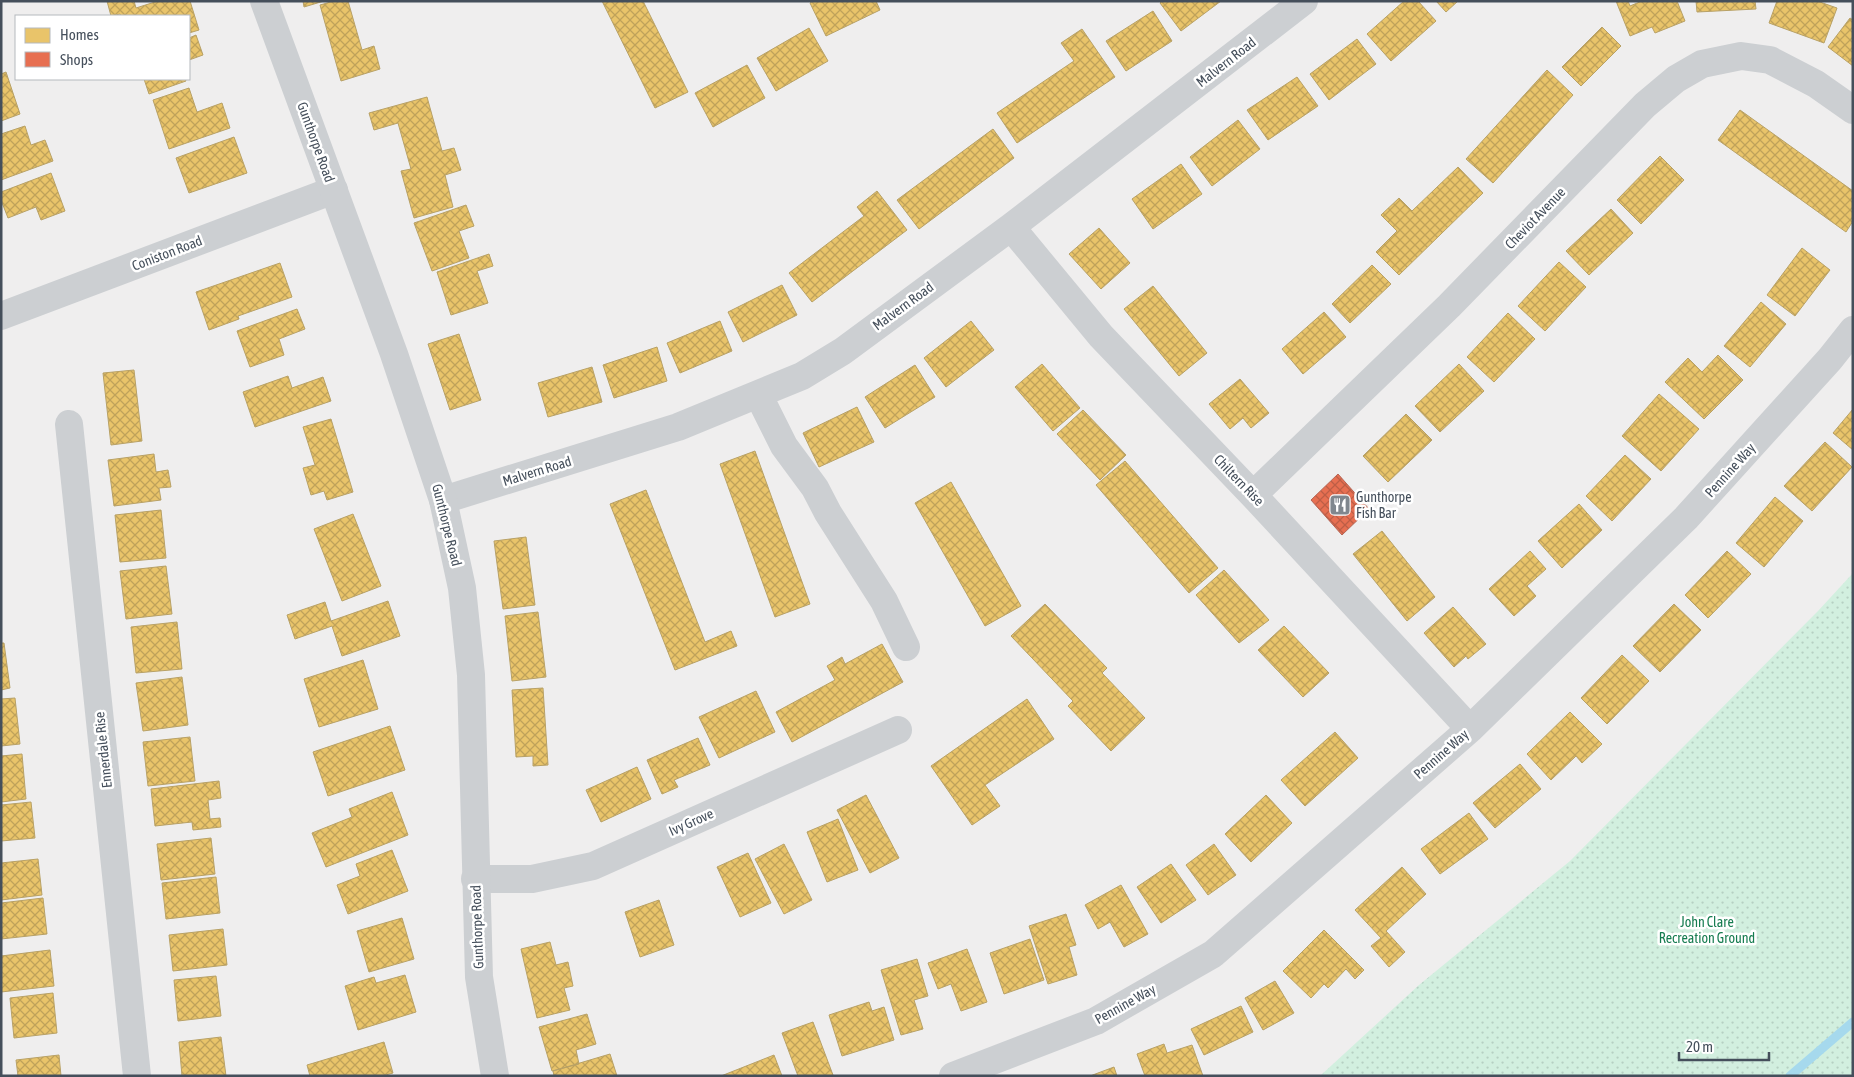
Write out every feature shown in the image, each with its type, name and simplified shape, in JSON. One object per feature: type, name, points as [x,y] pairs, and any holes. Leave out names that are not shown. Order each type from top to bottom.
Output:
[{"type":"street","name":"Gunthorpe Road","points":[[264,1],[394,354],[443,500],[462,588],[471,676],[479,977],[495,1076]]},
{"type":"street","name":"Malvern Road","points":[[443,500],[678,427],[802,376],[843,351],[1011,227],[1304,1]]},
{"type":"street","name":"Cheviot Avenue","points":[[1253,495],[1449,306],[1645,105],[1676,79],[1702,64],[1741,56],[1770,60],[1816,84],[1853,110]]},
{"type":"street","name":"Coniston Road","points":[[1,316],[334,190]]},
{"type":"street","name":"Chiltern Rise","points":[[1011,227],[1101,336],[1253,495],[1470,729]]},
{"type":"street","name":"Pennine Way","points":[[953,1076],[1096,1021],[1213,954],[1470,729],[1686,518],[1830,359],[1853,330]]},
{"type":"street","points":[[758,394],[784,446],[815,488],[828,513],[884,601],[906,647]]},
{"type":"street","name":"Ennerdale Rise","points":[[69,424],[138,1076]]},
{"type":"street","name":"Ivy Grove","points":[[475,880],[532,879],[592,866],[898,730]]},
{"type":"green space","name":"John Clare Recreation Ground","points":[[1853,573],[1853,1076],[1320,1076],[1419,985],[1570,861],[1818,611]]},
{"type":"building: Homes","points":[[107,1],[134,1],[136,8],[158,1],[190,1],[199,30],[190,33],[190,15],[111,15]]},
{"type":"building: Homes","points":[[303,1],[324,1],[304,7]]},
{"type":"building: Homes","points":[[334,1],[348,1],[362,50],[374,46],[380,69],[341,81],[320,5]]},
{"type":"building: Homes","points":[[602,1],[643,1],[688,92],[655,108]]},
{"type":"building: Homes","points":[[813,1],[876,1],[880,10],[826,36],[810,3]]},
{"type":"building: Homes","points":[[1162,1],[1221,1],[1181,31],[1160,3]]},
{"type":"building: Homes","points":[[1404,1],[1418,1],[1436,21],[1391,61],[1367,34]]},
{"type":"building: Homes","points":[[1436,1],[1458,1],[1446,12]]},
{"type":"building: Homes","points":[[1616,1],[1628,1],[1630,6],[1642,1],[1677,1],[1685,21],[1655,33],[1652,27],[1630,36]]},
{"type":"building: Homes","points":[[1696,1],[1755,1],[1756,9],[1697,12]]},
{"type":"building: Homes","points":[[1777,1],[1817,1],[1837,8],[1824,43],[1769,23]]},
{"type":"building: Homes","points":[[1153,11],[1172,41],[1126,71],[1106,41]]},
{"type":"building: Homes","points":[[1850,18],[1853,20],[1853,66],[1828,47]]},
{"type":"building: Homes","points":[[1602,27],[1621,46],[1581,86],[1562,67]]},
{"type":"building: Homes","points":[[809,28],[828,61],[776,91],[757,58]]},
{"type":"building: Homes","points":[[1082,29],[1115,77],[1017,143],[997,113],[1074,61],[1061,43]]},
{"type":"building: Homes","points":[[196,35],[203,55],[190,60],[190,38]]},
{"type":"building: Homes","points":[[1357,39],[1376,64],[1329,100],[1310,74]]},
{"type":"building: Homes","points":[[747,65],[765,98],[713,127],[695,93]]},
{"type":"building: Homes","points":[[1547,70],[1573,95],[1493,183],[1466,159]]},
{"type":"building: Homes","points":[[6,72],[20,114],[1,121],[1,74]]},
{"type":"building: Homes","points":[[1297,77],[1318,106],[1268,140],[1247,110]]},
{"type":"building: Homes","points":[[144,80],[186,81],[149,94]]},
{"type":"building: Homes","points":[[189,88],[197,112],[222,103],[230,128],[169,149],[153,100]]},
{"type":"building: Homes","points":[[427,97],[442,151],[454,148],[461,170],[445,175],[453,207],[414,218],[401,171],[411,169],[398,123],[374,130],[369,113]]},
{"type":"building: Homes","points":[[1740,110],[1853,191],[1853,221],[1846,232],[1718,140]]},
{"type":"building: Homes","points":[[1238,120],[1260,149],[1212,186],[1190,157]]},
{"type":"building: Homes","points":[[25,126],[31,145],[45,140],[53,161],[1,180],[1,134]]},
{"type":"building: Homes","points":[[993,129],[1014,158],[919,229],[897,200]]},
{"type":"building: Homes","points":[[234,137],[247,173],[189,193],[176,158]]},
{"type":"building: Homes","points":[[1660,156],[1684,180],[1641,224],[1617,200]]},
{"type":"building: Homes","points":[[1181,164],[1202,194],[1153,229],[1132,199]]},
{"type":"building: Homes","points":[[1458,167],[1483,193],[1399,275],[1376,252],[1397,231],[1381,215],[1399,198],[1412,211]]},
{"type":"building: Homes","points":[[51,173],[65,211],[41,220],[36,207],[8,218],[1,200],[1,192]]},
{"type":"building: Homes","points":[[877,191],[907,230],[812,302],[789,273],[864,216],[857,207]]},
{"type":"building: Homes","points":[[466,205],[474,226],[459,231],[469,258],[432,271],[414,223]]},
{"type":"building: Homes","points":[[1611,209],[1633,233],[1589,275],[1566,251]]},
{"type":"building: Homes","points":[[1099,228],[1130,263],[1101,289],[1069,254]]},
{"type":"building: Homes","points":[[1802,248],[1830,270],[1795,316],[1767,295]]},
{"type":"building: Homes","points":[[489,254],[493,266],[477,271],[488,303],[451,315],[437,272]]},
{"type":"building: Homes","points":[[1559,262],[1586,287],[1545,331],[1518,306]]},
{"type":"building: Homes","points":[[280,263],[292,297],[238,316],[239,319],[209,330],[196,292]]},
{"type":"building: Homes","points":[[1372,265],[1391,284],[1350,323],[1332,304]]},
{"type":"building: Homes","points":[[782,285],[797,315],[743,342],[728,312]]},
{"type":"building: Homes","points":[[1153,286],[1207,353],[1179,376],[1124,309]]},
{"type":"building: Homes","points":[[1761,302],[1786,324],[1750,367],[1724,346]]},
{"type":"building: Homes","points":[[297,309],[305,329],[279,339],[284,355],[250,367],[237,331]]},
{"type":"building: Homes","points":[[1324,312],[1346,337],[1303,374],[1282,349]]},
{"type":"building: Homes","points":[[1508,313],[1535,339],[1494,382],[1467,357]]},
{"type":"building: Homes","points":[[720,321],[732,351],[680,373],[667,343]]},
{"type":"building: Homes","points":[[971,321],[994,350],[946,387],[924,358]]},
{"type":"building: Homes","points":[[459,334],[481,400],[450,410],[428,344]]},
{"type":"building: Homes","points":[[657,347],[667,381],[614,398],[603,365]]},
{"type":"building: Homes","points":[[1718,355],[1743,380],[1704,419],[1665,382],[1688,358],[1702,372]]},
{"type":"building: Homes","points":[[1042,364],[1080,408],[1053,431],[1015,387]]},
{"type":"building: Homes","points":[[1459,364],[1484,391],[1440,432],[1415,406]]},
{"type":"building: Homes","points":[[915,365],[935,397],[885,428],[865,397]]},
{"type":"building: Homes","points":[[592,367],[602,402],[548,417],[538,383]]},
{"type":"building: Homes","points":[[134,370],[142,441],[111,445],[103,373]]},
{"type":"building: Homes","points":[[288,376],[292,388],[323,377],[331,401],[255,427],[243,392]]},
{"type":"building: Homes","points":[[1240,379],[1269,413],[1251,428],[1243,418],[1230,429],[1209,404]]},
{"type":"building: Homes","points":[[1659,394],[1699,429],[1661,471],[1622,436]]},
{"type":"building: Homes","points":[[857,407],[874,442],[819,467],[803,433]]},
{"type":"building: Homes","points":[[1853,409],[1853,450],[1833,433]]},
{"type":"building: Homes","points":[[1083,410],[1126,455],[1100,480],[1057,434]]},
{"type":"building: Homes","points":[[1406,414],[1432,440],[1388,482],[1363,456]]},
{"type":"building: Homes","points":[[331,419],[353,492],[327,500],[324,491],[311,495],[303,468],[315,465],[303,427]]},
{"type":"building: Homes","points":[[1825,442],[1852,467],[1812,511],[1784,486]]},
{"type":"building: Homes","points":[[755,451],[810,604],[775,617],[720,464]]},
{"type":"building: Homes","points":[[154,454],[156,472],[168,470],[171,487],[159,488],[161,500],[114,506],[108,460]]},
{"type":"building: Homes","points":[[1625,455],[1651,479],[1612,521],[1586,496]]},
{"type":"building: Homes","points":[[1125,461],[1218,568],[1189,593],[1096,485]]},
{"type":"building: Homes","points":[[951,482],[1021,606],[985,626],[915,503]]},
{"type":"building: Homes","points":[[646,490],[705,642],[731,631],[737,646],[675,670],[610,504]]},
{"type":"building: Homes","points":[[1775,497],[1803,521],[1764,567],[1736,543]]},
{"type":"building: Homes","points":[[1579,504],[1602,530],[1562,568],[1538,541]]},
{"type":"building: Homes","points":[[161,510],[166,558],[120,562],[115,515]]},
{"type":"building: Homes","points":[[353,514],[381,586],[342,601],[314,529]]},
{"type":"building: Homes","points":[[1382,531],[1435,597],[1407,621],[1353,554]]},
{"type":"building: Homes","points":[[526,537],[535,605],[503,609],[494,541]]},
{"type":"building: Homes","points":[[1530,551],[1546,569],[1527,586],[1536,596],[1514,616],[1489,589]]},
{"type":"building: Homes","points":[[1727,551],[1751,574],[1708,618],[1685,595]]},
{"type":"building: Homes","points":[[166,566],[172,614],[126,619],[120,571]]},
{"type":"building: Homes","points":[[1224,570],[1269,620],[1239,643],[1196,595]]},
{"type":"building: Homes","points":[[388,601],[400,636],[342,656],[332,626],[295,639],[287,615],[325,602],[331,621]]},
{"type":"building: Homes","points":[[1045,604],[1107,668],[1102,673],[1145,718],[1111,751],[1068,706],[1073,701],[1011,636]]},
{"type":"building: Homes","points":[[1674,604],[1701,630],[1660,672],[1633,646]]},
{"type":"building: Homes","points":[[1453,607],[1486,644],[1468,659],[1466,656],[1454,667],[1424,633]]},
{"type":"building: Homes","points":[[538,612],[546,677],[512,681],[505,616]]},
{"type":"building: Homes","points":[[177,622],[182,669],[136,673],[131,627]]},
{"type":"building: Homes","points":[[1284,626],[1329,673],[1303,697],[1258,650]]},
{"type":"building: Homes","points":[[1,643],[4,643],[10,688],[1,690]]},
{"type":"building: Homes","points":[[882,644],[903,682],[792,742],[776,712],[835,680],[827,666],[842,657],[845,664]]},
{"type":"building: Homes","points":[[1622,655],[1649,681],[1607,724],[1581,698]]},
{"type":"building: Homes","points":[[363,660],[378,709],[319,727],[304,679]]},
{"type":"building: Homes","points":[[182,677],[188,725],[143,731],[136,683]]},
{"type":"building: Homes","points":[[543,688],[548,765],[533,766],[533,756],[516,757],[512,690]]},
{"type":"building: Homes","points":[[756,691],[775,732],[719,758],[699,717]]},
{"type":"building: Homes","points":[[15,698],[20,744],[1,746],[1,699]]},
{"type":"building: Homes","points":[[1027,699],[1054,739],[985,785],[1000,806],[972,825],[931,766]]},
{"type":"building: Homes","points":[[1570,712],[1602,744],[1582,763],[1576,756],[1551,780],[1527,754]]},
{"type":"building: Homes","points":[[390,726],[405,770],[328,796],[313,752]]},
{"type":"building: Homes","points":[[1335,732],[1358,758],[1305,806],[1281,780]]},
{"type":"building: Homes","points":[[190,737],[195,781],[148,786],[143,742]]},
{"type":"building: Homes","points":[[698,738],[710,765],[674,780],[678,787],[662,794],[647,760]]},
{"type":"building: Homes","points":[[22,754],[26,799],[1,802],[1,756]]},
{"type":"building: Homes","points":[[1520,764],[1541,789],[1495,828],[1473,803]]},
{"type":"building: Homes","points":[[637,767],[651,799],[601,822],[586,790]]},
{"type":"building: Homes","points":[[219,781],[221,798],[208,800],[210,819],[220,818],[221,827],[193,830],[192,822],[155,826],[151,789]]},
{"type":"building: Homes","points":[[392,792],[408,835],[326,867],[312,833],[352,817],[349,809]]},
{"type":"building: Homes","points":[[866,795],[899,858],[870,873],[837,810]]},
{"type":"building: Homes","points":[[1266,795],[1292,823],[1251,862],[1225,834]]},
{"type":"building: Homes","points":[[31,802],[35,838],[1,841],[1,805]]},
{"type":"building: Homes","points":[[1469,813],[1488,839],[1440,874],[1421,849]]},
{"type":"building: Homes","points":[[838,819],[858,870],[827,882],[807,832]]},
{"type":"building: Homes","points":[[211,838],[215,874],[161,880],[157,844]]},
{"type":"building: Homes","points":[[784,844],[812,900],[784,914],[755,859]]},
{"type":"building: Homes","points":[[1214,844],[1236,875],[1208,895],[1186,865]]},
{"type":"building: Homes","points":[[392,850],[408,891],[348,914],[337,885],[360,876],[356,864]]},
{"type":"building: Homes","points":[[748,853],[771,903],[740,917],[717,867]]},
{"type":"building: Homes","points":[[38,859],[42,895],[1,900],[1,863]]},
{"type":"building: Homes","points":[[1171,864],[1196,900],[1161,923],[1137,887]]},
{"type":"building: Homes","points":[[1402,867],[1426,894],[1386,931],[1405,952],[1389,967],[1371,946],[1381,938],[1355,910]]},
{"type":"building: Homes","points":[[216,877],[220,913],[166,919],[162,883]]},
{"type":"building: Homes","points":[[1121,885],[1148,934],[1124,947],[1110,922],[1098,929],[1085,905]]},
{"type":"building: Homes","points":[[43,898],[47,934],[1,939],[1,903]]},
{"type":"building: Homes","points":[[659,900],[674,945],[640,957],[625,912]]},
{"type":"building: Homes","points":[[1066,914],[1076,945],[1069,947],[1077,975],[1048,984],[1029,926]]},
{"type":"building: Homes","points":[[402,918],[414,959],[369,972],[357,931]]},
{"type":"building: Homes","points":[[223,929],[227,965],[173,971],[169,935]]},
{"type":"building: Homes","points":[[1324,930],[1364,970],[1355,979],[1346,969],[1328,988],[1324,984],[1311,998],[1283,971]]},
{"type":"building: Homes","points":[[1030,939],[1044,980],[1004,994],[990,953]]},
{"type":"building: Homes","points":[[550,942],[556,965],[568,962],[573,986],[564,988],[570,1010],[537,1018],[521,949]]},
{"type":"building: Homes","points":[[967,949],[987,1002],[961,1011],[951,984],[938,989],[928,963]]},
{"type":"building: Homes","points":[[50,950],[54,986],[1,992],[1,956]]},
{"type":"building: Homes","points":[[917,959],[928,996],[914,1000],[923,1029],[901,1035],[881,970]]},
{"type":"building: Homes","points":[[405,975],[416,1012],[358,1030],[345,986],[374,977],[376,983]]},
{"type":"building: Homes","points":[[216,976],[221,1016],[178,1021],[174,980]]},
{"type":"building: Homes","points":[[1275,981],[1294,1013],[1263,1030],[1245,998]]},
{"type":"building: Homes","points":[[53,993],[57,1033],[14,1038],[10,998]]},
{"type":"building: Homes","points":[[869,1002],[872,1011],[884,1007],[894,1040],[842,1056],[829,1015]]},
{"type":"building: Homes","points":[[1241,1006],[1253,1032],[1204,1055],[1191,1029]]},
{"type":"building: Homes","points":[[587,1014],[596,1044],[576,1050],[579,1064],[552,1071],[539,1027]]},
{"type":"building: Homes","points":[[813,1022],[833,1075],[798,1076],[782,1033]]},
{"type":"building: Homes","points":[[221,1037],[226,1076],[182,1076],[179,1042]]},
{"type":"building: Homes","points":[[384,1042],[393,1073],[382,1076],[310,1076],[307,1065]]},
{"type":"building: Homes","points":[[1164,1044],[1167,1053],[1192,1045],[1203,1076],[1145,1076],[1137,1054]]},
{"type":"building: Homes","points":[[610,1054],[617,1076],[554,1076],[553,1071]]},
{"type":"building: Homes","points":[[59,1055],[61,1076],[18,1076],[16,1060]]},
{"type":"building: Homes","points":[[774,1055],[782,1076],[721,1076]]},
{"type":"building: Homes","points":[[1114,1067],[1117,1076],[1090,1076]]},
{"type":"building: Shops","name":"Gunthorpe Fish Bar","points":[[1338,474],[1369,509],[1342,535],[1311,500]]},
{"type":"waterway","points":[[1790,1076],[1853,1022]]},
{"type":"place","name":"Gunthorpe Fish Bar","points":[[1340,505]]}]
